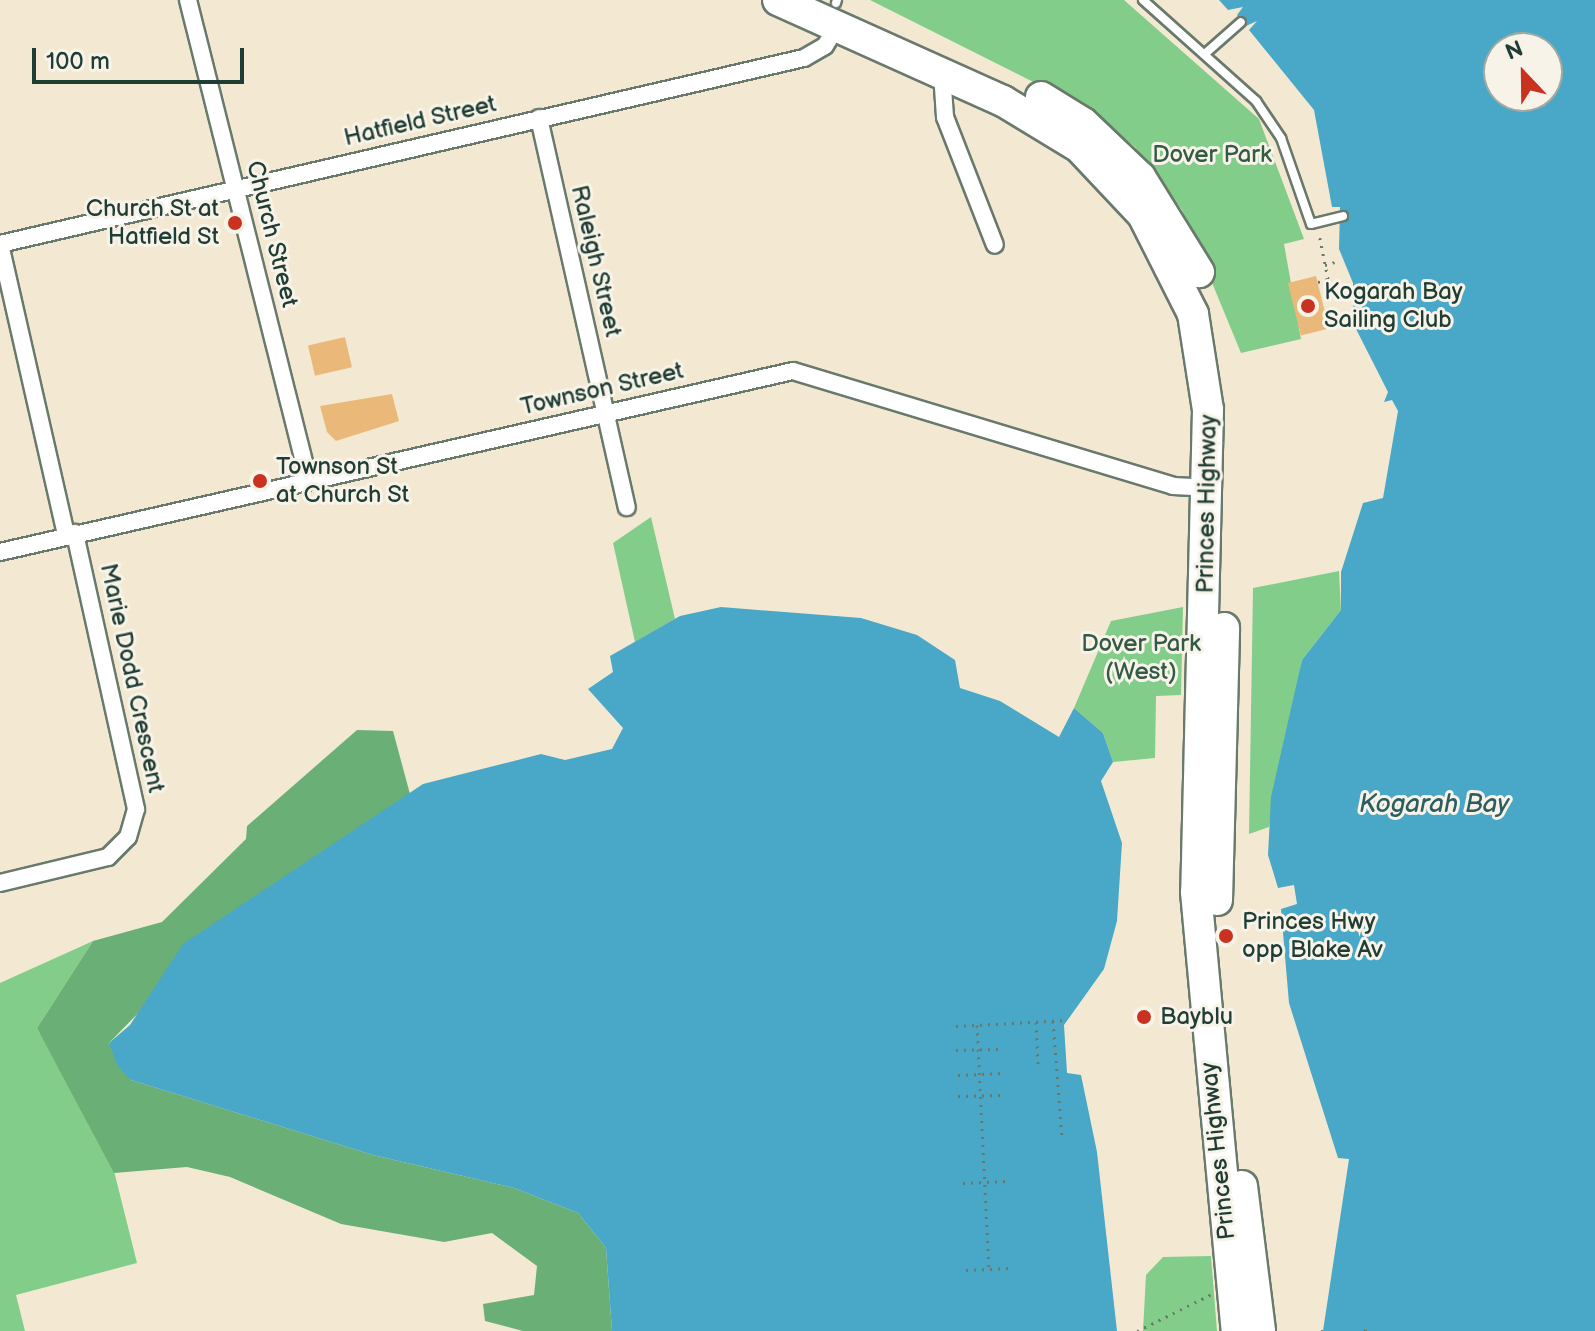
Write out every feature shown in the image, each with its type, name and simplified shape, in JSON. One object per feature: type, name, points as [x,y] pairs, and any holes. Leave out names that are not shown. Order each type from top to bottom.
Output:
[{"type":"highway","name":"Princes Highway","points":[[778,0],[834,7],[1009,81],[1083,123],[1164,208],[1214,313],[1227,386],[1219,960],[1260,1331]]},
{"type":"highway","name":"Princes Highway","points":[[834,7],[942,73],[1058,131],[1100,165],[1143,215],[1176,269],[1199,335],[1208,488],[1196,892],[1237,1331]]},
{"type":"street","name":"Church Street","points":[[188,0],[309,481]]},
{"type":"street","name":"Hatfield Street","points":[[0,244],[804,58],[825,46],[834,7]]},
{"type":"street","points":[[942,73],[945,117],[995,245]]},
{"type":"street","name":"Raleigh Street","points":[[539,118],[627,507]]},
{"type":"street","name":"Marie Dodd Crescent","points":[[0,244],[136,809],[128,837],[108,857],[0,883]]},
{"type":"street","name":"Townson Street","points":[[0,552],[606,413],[807,371],[1173,486],[1208,488]]},
{"type":"lane","points":[[1143,0],[1178,37],[1207,52],[1281,138],[1311,224],[1343,216]]},
{"type":"lane","points":[[1207,52],[1241,22]]},
{"type":"path","points":[[1316,222],[1328,279],[1318,282]]},
{"type":"path","points":[[1325,265],[1335,262]]},
{"type":"path","points":[[956,1026],[1067,1020]]},
{"type":"path","points":[[1053,1021],[1062,1137]]},
{"type":"path","points":[[1036,1022],[1038,1064]]},
{"type":"path","points":[[977,1025],[989,1269]]},
{"type":"path","points":[[956,1050],[1001,1049]]},
{"type":"path","points":[[958,1075],[1003,1073]]},
{"type":"path","points":[[958,1096],[1004,1095]]},
{"type":"path","points":[[963,1183],[1007,1181]]},
{"type":"path","points":[[966,1270],[1012,1268]]},
{"type":"path","points":[[1137,1331],[1219,1292]]},
{"type":"green space","name":"Dover Park","points":[[870,0],[1124,0],[1259,119],[1304,239],[1284,244],[1301,339],[1241,353],[1182,210],[1135,147],[1091,111]]},
{"type":"green space","points":[[651,517],[675,619],[635,642],[613,543]]},
{"type":"green space","points":[[1339,571],[1341,610],[1302,660],[1269,827],[1249,834],[1253,588]]},
{"type":"green space","name":"Dover Park (West)","points":[[1183,607],[1181,695],[1156,696],[1155,758],[1113,762],[1103,733],[1074,708],[1111,621]]},
{"type":"green space","points":[[357,730],[393,731],[410,794],[236,913],[109,1043],[131,1080],[373,1155],[514,1188],[578,1213],[606,1248],[612,1331],[523,1331],[485,1321],[483,1304],[534,1295],[537,1266],[492,1233],[444,1242],[341,1224],[230,1177],[187,1167],[114,1173],[37,1028],[93,941],[162,922],[246,839],[247,826]]},
{"type":"green space","points":[[93,941],[37,1028],[110,1155],[137,1263],[16,1295],[25,1331],[0,1331],[0,983]]},
{"type":"green space","points":[[1211,1256],[1217,1331],[1143,1331],[1146,1275],[1163,1257]]},
{"type":"water","name":"Kogarah Bay","points":[[1219,0],[1595,0],[1595,1331],[1323,1331],[1349,1159],[1338,1158],[1289,1003],[1281,909],[1297,904],[1294,885],[1278,888],[1268,855],[1271,797],[1302,660],[1341,610],[1341,572],[1363,503],[1383,498],[1398,411],[1392,400],[1384,402],[1388,392],[1354,325],[1353,283],[1339,249],[1340,207],[1332,207],[1314,110],[1249,30],[1257,21],[1246,26],[1237,15],[1243,7],[1228,10]]},
{"type":"water","points":[[721,607],[861,618],[917,635],[955,660],[960,688],[1000,701],[1059,737],[1074,708],[1103,733],[1113,762],[1101,781],[1122,843],[1117,921],[1104,969],[1064,1025],[1067,1073],[1081,1075],[1097,1152],[1117,1331],[612,1331],[606,1248],[578,1213],[514,1188],[373,1155],[131,1080],[117,1065],[109,1043],[130,1025],[183,944],[423,784],[541,754],[565,760],[612,749],[623,728],[588,689],[613,672],[610,656],[680,616]]},
{"type":"building","name":"Kogarah Bay Sailing Club","points":[[1316,276],[1329,328],[1301,335],[1288,283]]},
{"type":"building","points":[[345,337],[352,367],[315,376],[308,346]]},
{"type":"building","points":[[392,394],[399,421],[336,441],[327,432],[320,406]]},
{"type":"place","name":"Church St at Hatfield St","points":[[235,223]]},
{"type":"place","name":"Kogarah Bay Sailing Club","points":[[1308,306]]},
{"type":"place","name":"Townson St at Church St","points":[[260,481]]},
{"type":"place","name":"Princes Hwy opp Blake Av","points":[[1226,936]]},
{"type":"place","name":"Bayblu","points":[[1144,1017]]}]
